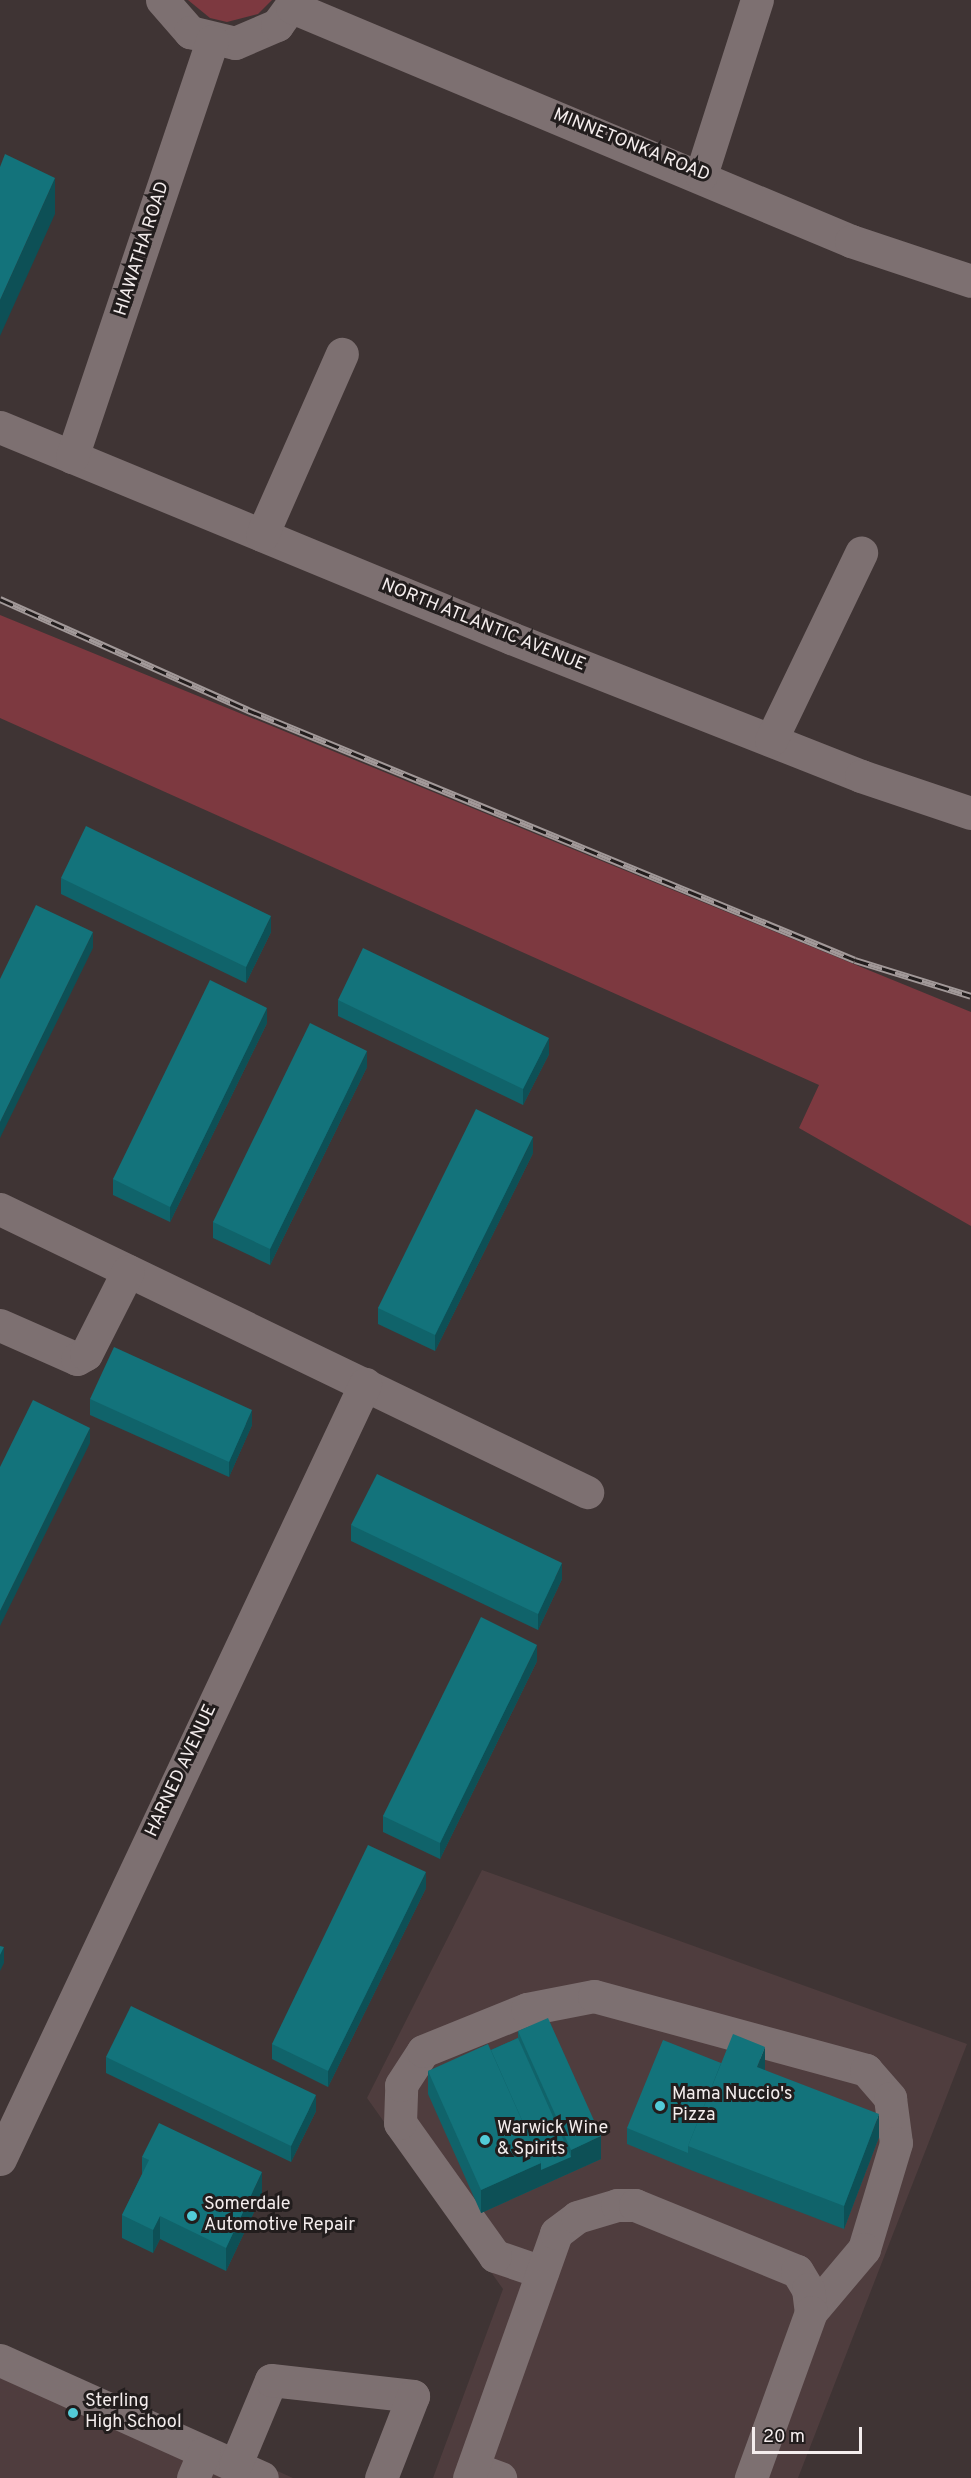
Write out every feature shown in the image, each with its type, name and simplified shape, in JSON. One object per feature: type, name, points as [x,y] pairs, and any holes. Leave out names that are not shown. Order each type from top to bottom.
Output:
[{"type":"street","points":[[162,0],[190,32],[212,41],[257,37],[293,4]]},
{"type":"street","points":[[701,175],[757,0]]},
{"type":"street","name":"MINNETONKA ROAD","points":[[293,4],[701,175],[851,241],[971,281]]},
{"type":"street","name":"HIAWATHA ROAD","points":[[72,457],[212,41]]},
{"type":"street","points":[[262,535],[342,354]]},
{"type":"street","name":"NORTH ATLANTIC AVENUE","points":[[0,427],[771,740],[971,813]]},
{"type":"street","points":[[771,740],[861,554]]},
{"type":"street","points":[[0,1209],[587,1492]]},
{"type":"street","points":[[0,1325],[77,1359],[86,1354],[128,1271]]},
{"type":"street","name":"HARNED AVENUE","points":[[0,2159],[365,1384]]},
{"type":"street","points":[[542,2272],[495,2256],[400,2123],[401,2085],[423,2051],[527,2009],[594,1996],[866,2070],[890,2098],[896,2143],[864,2249],[812,2312],[751,2478]]},
{"type":"street","points":[[481,2474],[556,2233],[576,2217],[635,2205],[797,2271],[812,2312]]},
{"type":"street","points":[[0,2360],[199,2465],[248,2472],[271,2380],[412,2396],[381,2478]]},
{"type":"shaded area","points":[[188,0],[272,0],[258,14],[227,22],[210,18]]},
{"type":"shaded area","points":[[0,615],[971,1012],[971,1226],[799,1128],[819,1085],[0,718]]},
{"type":"shaded area","points":[[482,1870],[967,2044],[798,2478],[433,2478],[503,2289],[367,2098]]},
{"type":"shaded area","name":"Sterling High School","points":[[0,2347],[293,2478],[0,2478]]},
{"type":"building","points":[[5,154],[55,178],[0,300],[0,167]]},
{"type":"building","points":[[86,826],[271,916],[246,967],[61,878]]},
{"type":"building","points":[[36,905],[93,932],[0,1122],[0,979]]},
{"type":"building","points":[[363,948],[549,1038],[523,1089],[338,1000]]},
{"type":"building","points":[[210,980],[267,1008],[170,1207],[113,1179]]},
{"type":"building","points":[[310,1023],[367,1051],[270,1249],[213,1222]]},
{"type":"building","points":[[476,1109],[533,1137],[435,1335],[378,1308]]},
{"type":"building","points":[[114,1347],[252,1410],[229,1462],[90,1399]]},
{"type":"building","points":[[33,1400],[90,1428],[0,1611],[0,1467]]},
{"type":"building","points":[[377,1474],[562,1563],[538,1614],[351,1525]]},
{"type":"building","points":[[481,1617],[537,1645],[440,1843],[383,1816]]},
{"type":"building","points":[[368,1845],[426,1872],[328,2071],[272,2044]]},
{"type":"building","points":[[131,2006],[316,2095],[291,2146],[106,2057]]},
{"type":"building","points":[[548,2018],[601,2136],[571,2150],[518,2031]]},
{"type":"building","points":[[733,2034],[765,2047],[757,2067],[879,2114],[844,2206],[688,2146]]},
{"type":"building","points":[[518,2038],[571,2157],[541,2170],[541,2163],[491,2050]]},
{"type":"building","points":[[663,2040],[721,2063],[688,2146],[688,2153],[627,2128]]},
{"type":"building","name":"Warwick Wine & Spirits","points":[[488,2044],[541,2163],[481,2190],[428,2071]]},
{"type":"building","name":"Somerdale Automotive Repair","points":[[159,2123],[262,2172],[226,2248],[160,2216],[153,2230],[122,2215],[149,2160],[142,2157]]},
{"type":"railway","points":[[0,599],[248,710],[855,960],[971,996]]},
{"type":"place","name":"Mama Nuccio's Pizza","points":[[660,2106]]},
{"type":"place","name":"Warwick Wine & Spirits","points":[[485,2140]]},
{"type":"place","name":"Somerdale Automotive Repair","points":[[192,2216]]},
{"type":"place","name":"Sterling High School","points":[[73,2413]]}]
